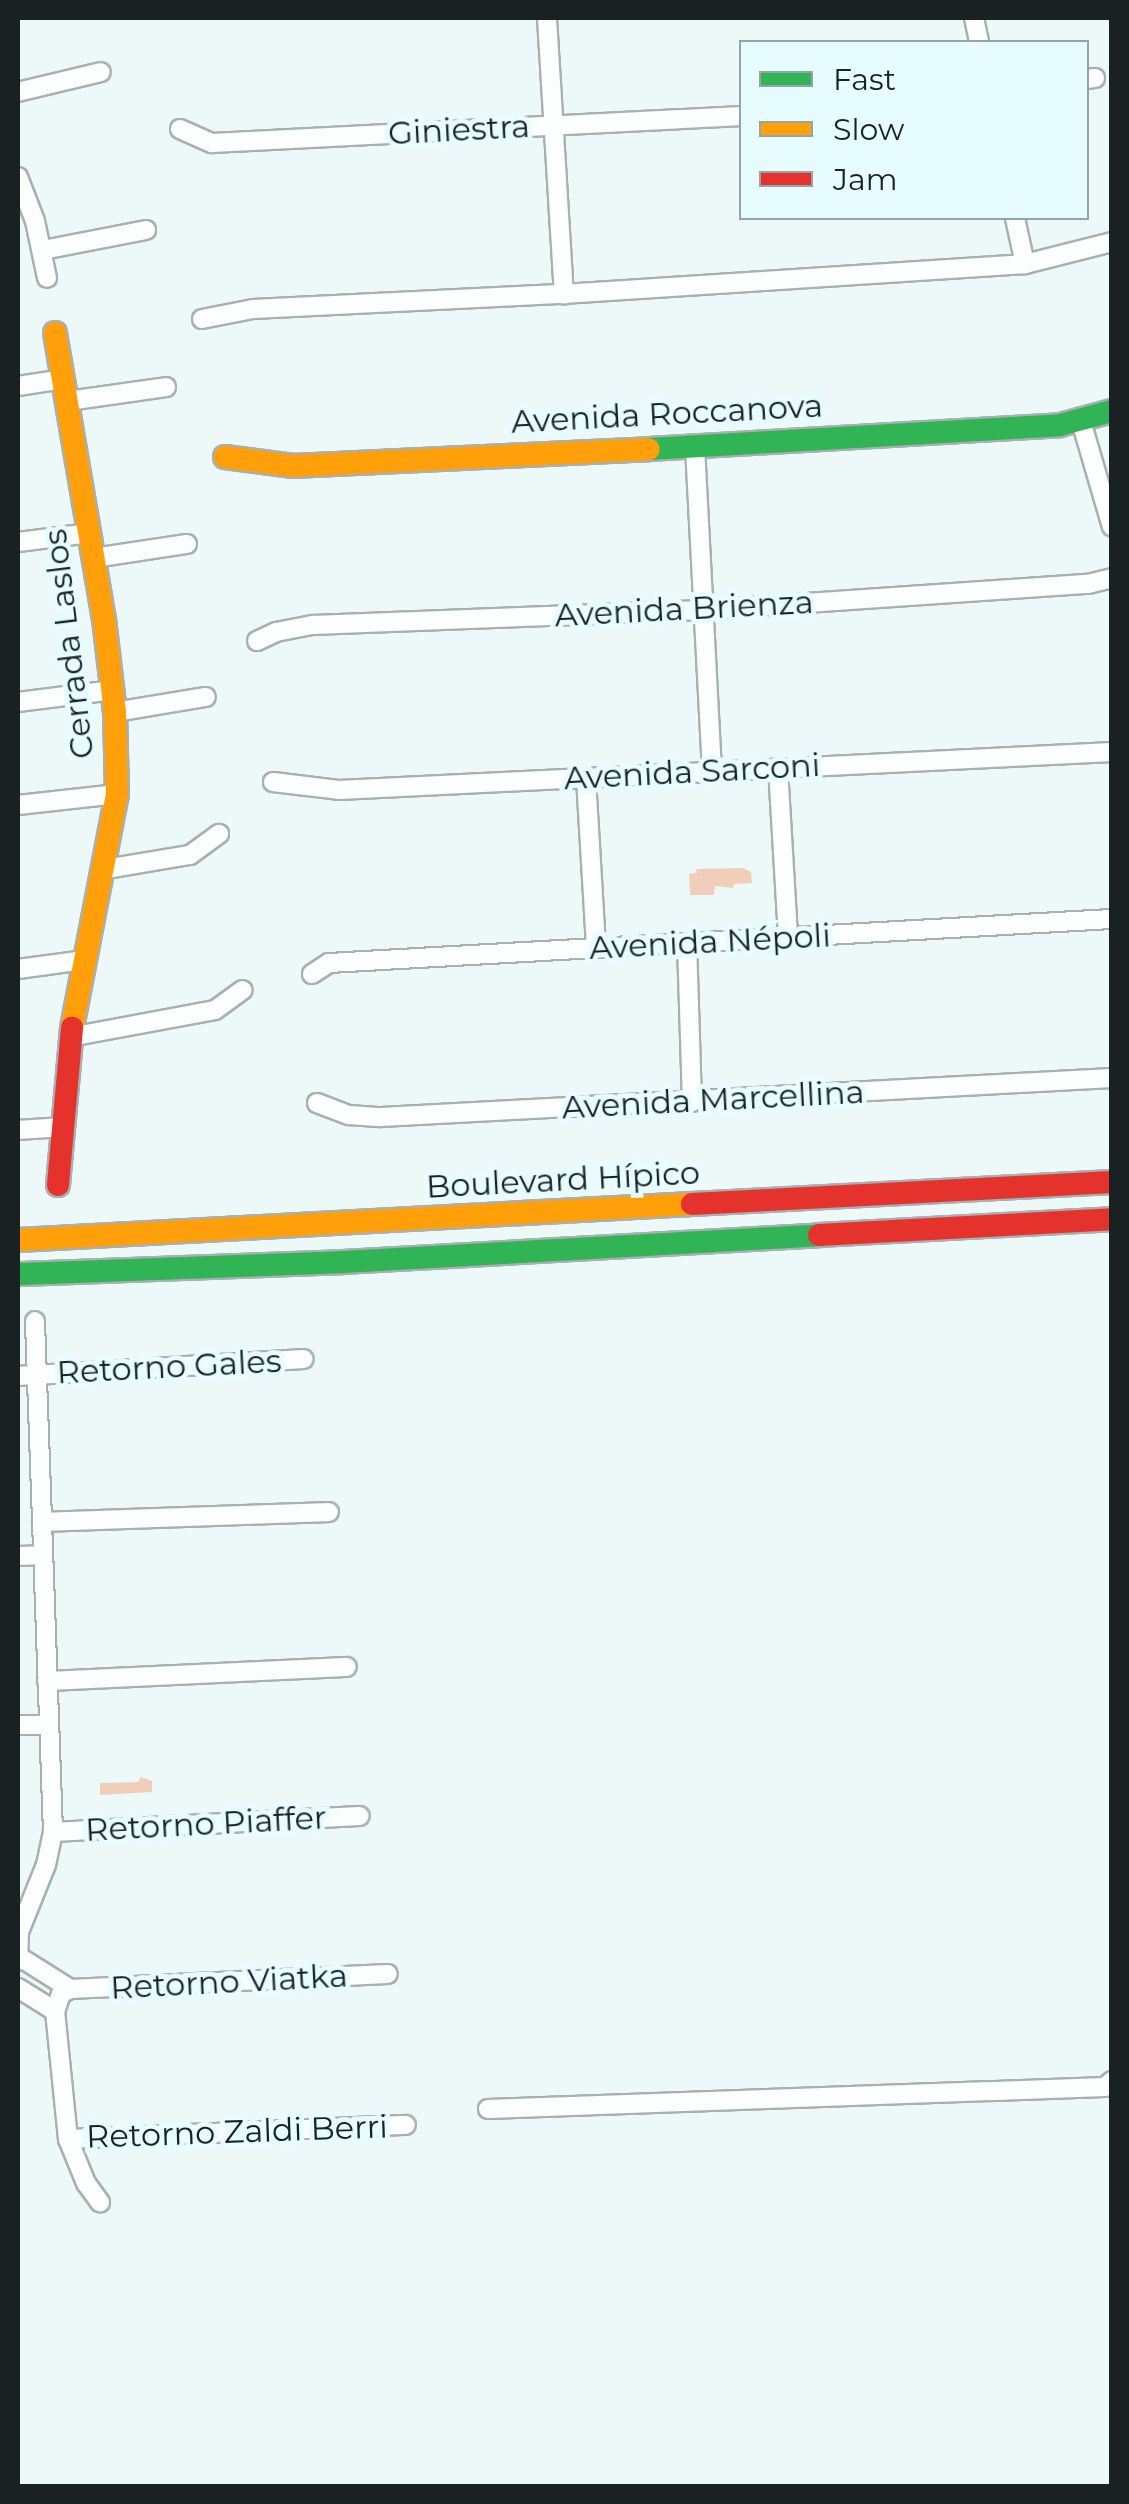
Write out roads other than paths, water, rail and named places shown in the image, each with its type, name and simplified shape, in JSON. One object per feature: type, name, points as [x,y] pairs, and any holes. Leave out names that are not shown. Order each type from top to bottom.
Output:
[{"type":"street","points":[[547,18],[564,294]]},
{"type":"street","points":[[18,92],[101,72]]},
{"type":"street","name":"Giniestra","points":[[180,129],[212,143],[739,116]]},
{"type":"street","points":[[18,177],[26,222],[43,250],[48,278]]},
{"type":"street","points":[[1015,220],[1025,264]]},
{"type":"street","points":[[43,250],[146,230]]},
{"type":"street","points":[[202,319],[252,308],[564,294],[1025,264],[1112,242]]},
{"type":"street","name":"Cerrada Laslos","points":[[54,332],[90,533],[114,701],[117,794],[106,869],[70,1037],[58,1186]]},
{"type":"street","points":[[18,386],[66,390],[166,388]]},
{"type":"street","name":"Avenida Roccanova","points":[[224,457],[293,466],[696,446],[1080,422],[1112,411]]},
{"type":"street","points":[[1080,422],[1112,527]]},
{"type":"street","points":[[696,446],[712,772]]},
{"type":"street","points":[[18,542],[90,533]]},
{"type":"street","points":[[94,558],[187,544]]},
{"type":"street","name":"Avenida Brienza","points":[[257,641],[276,632],[313,626],[704,610],[1088,584],[1112,578]]},
{"type":"street","points":[[18,702],[206,698]]},
{"type":"street","name":"Avenida Sarconi","points":[[273,782],[339,790],[1112,752]]},
{"type":"street","points":[[778,768],[788,938]]},
{"type":"street","points":[[586,778],[596,948]]},
{"type":"street","points":[[18,805],[117,794]]},
{"type":"street","points":[[106,869],[190,855],[219,834]]},
{"type":"street","name":"Avenida Népoli","points":[[312,974],[328,963],[1112,919]]},
{"type":"street","points":[[687,943],[692,1102]]},
{"type":"street","points":[[18,969],[84,960]]},
{"type":"street","points":[[70,1037],[215,1010],[244,990]]},
{"type":"street","name":"Avenida Marcellina","points":[[317,1103],[349,1115],[381,1117],[1112,1078]]},
{"type":"street","points":[[18,1130],[63,1127]]},
{"type":"street","name":"Boulevard Hípico","points":[[18,1240],[1112,1182]]},
{"type":"street","points":[[18,1274],[343,1262],[1112,1219]]},
{"type":"street","points":[[36,1321],[27,1375],[42,1522],[52,1832],[26,1897],[18,1932],[18,1958],[70,1989]]},
{"type":"street","name":"Retorno Gales","points":[[27,1375],[303,1359]]},
{"type":"street","points":[[42,1522],[330,1512]]},
{"type":"street","points":[[18,1556],[43,1556]]},
{"type":"street","points":[[48,1682],[347,1667]]},
{"type":"street","points":[[18,1726],[49,1725]]},
{"type":"street","name":"Retorno Piaffer","points":[[52,1832],[360,1816]]},
{"type":"street","name":"Retorno Viatka","points":[[70,1989],[388,1974]]},
{"type":"street","points":[[18,1988],[55,2011]]},
{"type":"street","points":[[70,1989],[61,1994],[55,2011],[68,2138],[86,2183],[100,2202]]},
{"type":"street","points":[[488,2109],[1105,2087],[1112,2081]]},
{"type":"street","name":"Retorno Zaldi Berri","points":[[68,2138],[406,2125]]}]
